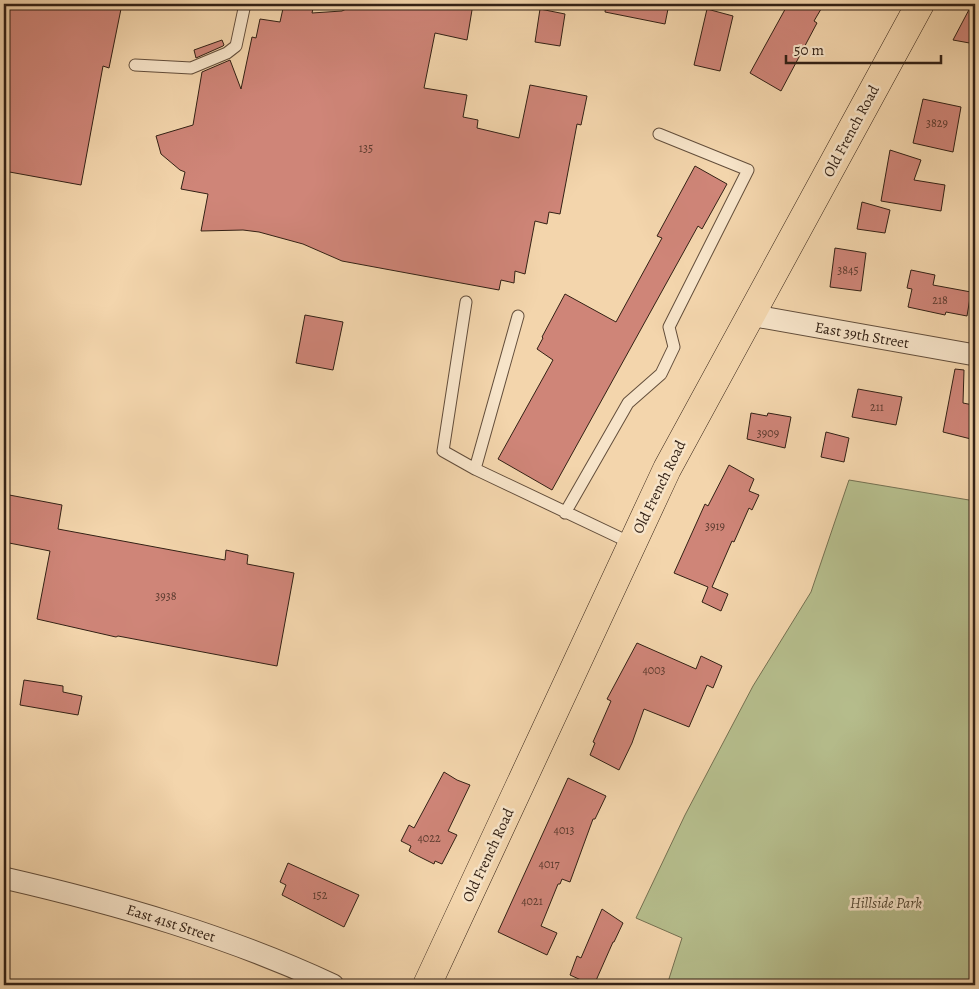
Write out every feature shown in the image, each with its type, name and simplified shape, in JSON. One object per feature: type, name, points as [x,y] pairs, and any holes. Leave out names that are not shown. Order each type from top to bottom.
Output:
[{"type":"main road","name":"Old French Road","points":[[427,985],[667,469],[920,4]]},
{"type":"street","name":"East 39th Street","points":[[750,315],[975,354]]},
{"type":"street","name":"East 41st Street","points":[[4,878],[119,906],[221,939],[333,985]]},
{"type":"lane","points":[[135,65],[191,68],[227,53],[236,46],[245,4]]},
{"type":"lane","points":[[565,513],[628,403],[661,374],[674,347],[669,327],[748,170],[659,134]]},
{"type":"lane","points":[[466,302],[444,451],[475,469],[631,543]]},
{"type":"lane","points":[[475,469],[518,316]]},
{"type":"green space","name":"Hillside Park","points":[[849,480],[975,501],[975,985],[667,985],[682,938],[636,918],[685,815],[753,686],[811,592]]},
{"type":"building","points":[[4,4],[122,4],[109,68],[103,66],[81,185],[4,171]]},
{"type":"building","points":[[284,4],[314,4],[312,13],[342,11],[356,4],[473,4],[467,40],[435,33],[424,88],[467,95],[463,117],[478,120],[477,128],[519,138],[530,85],[587,96],[581,125],[577,124],[560,214],[549,212],[547,224],[535,221],[525,274],[515,271],[514,283],[501,280],[499,290],[342,261],[303,244],[259,232],[243,230],[201,231],[208,194],[181,189],[185,172],[161,154],[156,136],[193,125],[202,72],[230,60],[241,89],[252,37],[256,38],[260,19],[280,22]]},
{"type":"building","points":[[606,4],[669,4],[665,24],[605,12]]},
{"type":"building","points":[[788,4],[824,4],[814,21],[817,23],[781,91],[750,73]]},
{"type":"building","points":[[972,4],[975,4],[975,44],[953,40]]},
{"type":"building","points":[[540,9],[565,14],[560,46],[535,42]]},
{"type":"building","points":[[707,9],[733,16],[720,71],[694,65]]},
{"type":"building","points":[[222,40],[223,46],[196,58],[194,50]]},
{"type":"building","points":[[923,99],[961,107],[953,152],[913,143]]},
{"type":"building","points":[[890,150],[921,160],[914,180],[945,185],[941,211],[881,201]]},
{"type":"building","points":[[695,166],[727,184],[702,229],[698,226],[552,490],[498,459],[553,360],[537,349],[542,337],[565,294],[616,322],[662,238],[657,236]]},
{"type":"building","points":[[862,202],[890,210],[885,233],[857,229]]},
{"type":"building","points":[[835,248],[866,253],[861,291],[830,287]]},
{"type":"building","points":[[911,270],[935,275],[933,285],[971,292],[967,316],[946,312],[945,315],[908,307],[912,289],[907,288]]},
{"type":"building","points":[[305,315],[343,322],[333,370],[296,363]]},
{"type":"building","points":[[955,369],[964,370],[963,403],[973,405],[972,412],[975,413],[975,440],[943,432]]},
{"type":"building","points":[[858,389],[902,397],[896,425],[852,417]]},
{"type":"building","points":[[751,413],[767,416],[768,413],[791,417],[785,448],[747,439]]},
{"type":"building","points":[[826,432],[849,438],[844,462],[821,457]]},
{"type":"building","points":[[729,465],[754,479],[749,491],[759,495],[752,510],[749,508],[734,542],[732,541],[712,587],[728,594],[721,611],[702,602],[708,587],[674,573],[705,504],[708,506]]},
{"type":"building","points":[[4,494],[62,505],[58,529],[225,560],[226,550],[248,555],[247,564],[294,573],[277,666],[116,637],[37,619],[50,551],[4,542]]},
{"type":"building","points":[[637,643],[696,669],[701,656],[722,666],[713,688],[707,685],[689,727],[644,709],[632,743],[619,770],[590,755],[595,743],[593,742],[611,701],[607,699]]},
{"type":"building","points":[[24,680],[63,686],[63,692],[82,696],[78,715],[20,705]]},
{"type":"building","points":[[444,772],[470,785],[448,831],[457,835],[442,864],[435,861],[434,864],[409,851],[411,846],[401,841],[409,825],[414,828]]},
{"type":"building","points":[[568,778],[606,796],[595,819],[593,819],[570,882],[562,879],[560,884],[558,884],[541,926],[557,933],[547,955],[498,932]]},
{"type":"building","points":[[288,863],[359,895],[344,927],[282,895],[286,885],[280,882]]},
{"type":"building","points":[[602,909],[623,923],[594,985],[592,985],[570,975],[577,956],[581,958]]}]
